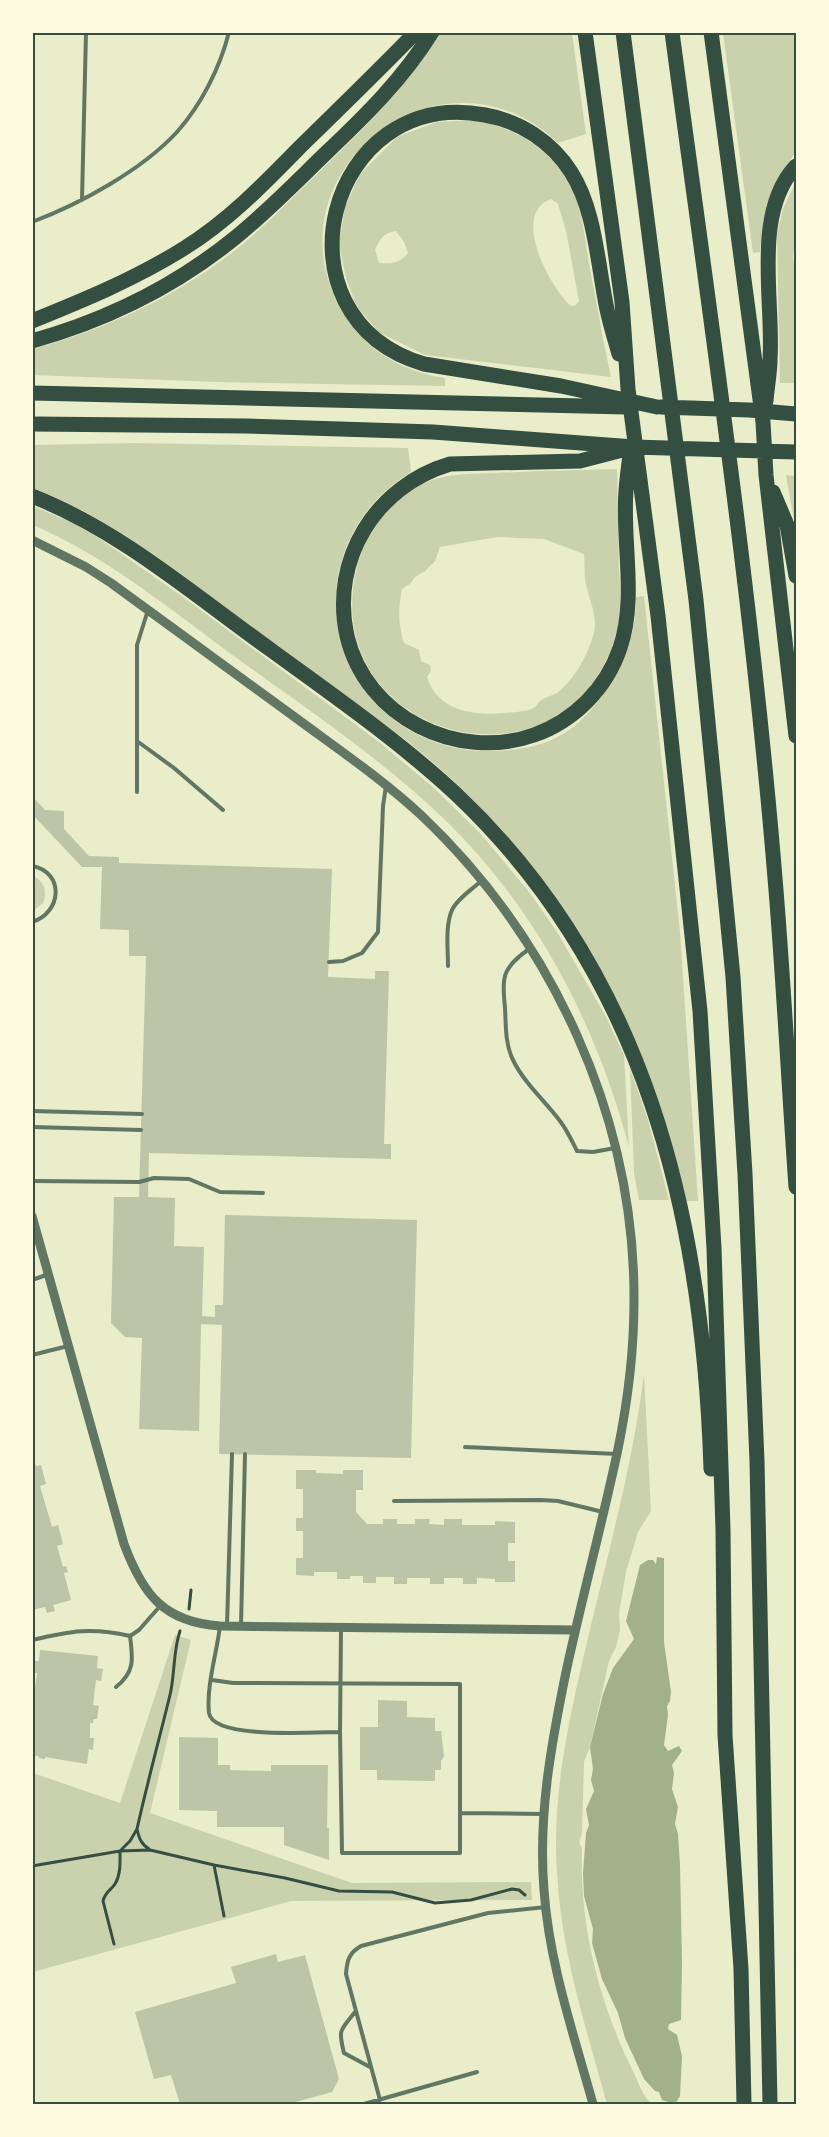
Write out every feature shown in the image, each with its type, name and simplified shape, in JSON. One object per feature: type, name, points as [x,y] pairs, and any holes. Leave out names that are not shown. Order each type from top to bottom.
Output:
[{"type":"highway","points":[[32,321],[93,297],[130,279],[183,249],[206,233],[257,190],[416,32]]},
{"type":"highway","points":[[32,341],[111,314],[154,293],[218,251],[281,196],[362,119],[392,86],[432,32]]},
{"type":"highway","points":[[585,32],[622,302],[628,389],[659,625],[700,1011],[711,1186],[719,1382],[726,1735]]},
{"type":"highway","points":[[622,32],[697,609],[734,987],[746,1183],[757,1461],[770,2104]]},
{"type":"highway","points":[[672,32],[729,458],[755,680],[776,889],[796,1187]]},
{"type":"highway","points":[[711,32],[763,422],[766,474],[796,736]]},
{"type":"highway","points":[[628,389],[606,303],[585,203],[578,185],[562,160],[538,137],[525,129],[485,114],[458,112],[419,119],[397,128],[376,143],[353,170],[345,184],[333,219],[333,257],[337,279],[344,300],[358,322],[373,339],[405,359],[451,370],[561,386],[657,407]]},
{"type":"highway","points":[[763,422],[770,358],[768,242],[776,204],[784,185],[796,166]]},
{"type":"highway","points":[[32,393],[657,407],[750,410],[796,414]]},
{"type":"highway","points":[[750,410],[796,403]]},
{"type":"highway","points":[[32,424],[246,426],[423,432],[634,447],[793,453]]},
{"type":"highway","points":[[634,428],[626,491],[627,617],[620,649],[605,679],[595,693],[572,716],[537,734],[512,741],[481,744],[450,739],[416,726],[398,714],[370,686],[361,670],[347,636],[344,608],[346,576],[352,554],[366,526],[390,496],[433,469],[450,464],[580,461],[634,447]]},
{"type":"highway","points":[[766,474],[787,525],[796,576]]},
{"type":"highway","points":[[32,496],[74,513],[134,550],[359,715],[433,774],[483,822],[557,912],[598,978],[631,1046],[650,1096],[674,1176],[689,1253],[699,1322],[706,1391],[741,1968],[744,2104]]},
{"type":"street","points":[[32,540],[86,567],[148,610],[386,786],[420,814],[482,881],[513,920],[555,989],[581,1043],[600,1094],[616,1148],[629,1219],[635,1296],[631,1370],[617,1454],[575,1630],[552,1744],[543,1814],[546,1906],[563,1993],[593,2104]]},
{"type":"street","points":[[32,1216],[124,1544],[140,1580],[161,1605],[184,1620],[224,1626],[575,1630]]},
{"type":"lane","points":[[82,200],[86,32]]},
{"type":"lane","points":[[32,222],[82,200],[155,153],[177,132],[204,95],[224,53],[229,32]]},
{"type":"lane","points":[[137,792],[137,645],[148,610]]},
{"type":"lane","points":[[137,742],[174,768],[223,810]]},
{"type":"lane","points":[[329,962],[343,962],[362,953],[378,932],[383,806],[386,786]]},
{"type":"lane","points":[[32,866],[44,871],[51,877],[56,895],[49,912],[42,918],[32,922]]},
{"type":"lane","points":[[448,966],[449,922],[452,910],[458,902],[482,881]]},
{"type":"lane","points":[[531,948],[513,961],[504,975],[503,991],[508,1046],[513,1060],[523,1076],[562,1123],[577,1151],[593,1152],[616,1148]]},
{"type":"lane","points":[[32,1111],[142,1114]]},
{"type":"lane","points":[[32,1128],[141,1130]]},
{"type":"lane","points":[[32,1181],[139,1182],[154,1178],[189,1179],[220,1192],[263,1193]]},
{"type":"lane","points":[[32,1280],[49,1274]]},
{"type":"lane","points":[[32,1355],[68,1346]]},
{"type":"lane","points":[[465,1447],[617,1454]]},
{"type":"lane","points":[[232,1454],[224,1626],[212,1680],[209,1714],[212,1721],[219,1725],[241,1732],[340,1732]]},
{"type":"lane","points":[[240,1626],[245,1454]]},
{"type":"lane","points":[[394,1501],[541,1500],[558,1501],[604,1512]]},
{"type":"lane","points":[[32,1640],[85,1630],[108,1631],[130,1636],[139,1630],[161,1605]]},
{"type":"lane","points":[[212,1680],[233,1683],[340,1684],[460,1684],[460,1852],[342,1852],[340,1732],[340,1684],[341,1627]]},
{"type":"lane","points":[[116,1687],[125,1680],[130,1671],[132,1655],[130,1636]]},
{"type":"lane","points":[[460,1813],[543,1814]]},
{"type":"lane","points":[[380,2100],[346,1974],[347,1960],[352,1951],[361,1946],[488,1913],[546,1906]]},
{"type":"lane","points":[[355,2012],[341,2030],[340,2036],[344,2053],[370,2067]]},
{"type":"lane","points":[[364,2104],[477,2072]]},
{"type":"path","points":[[114,1944],[103,1901],[104,1896],[115,1884],[120,1870],[120,1851],[130,1841],[137,1829],[170,1695],[175,1670],[176,1645],[191,1602],[191,1590]]},
{"type":"path","points":[[137,1829],[139,1839],[150,1850]]},
{"type":"path","points":[[32,1866],[120,1851],[150,1850],[339,1891],[392,1892],[435,1903],[471,1900],[512,1889],[519,1890],[525,1894]]},
{"type":"path","points":[[214,1865],[224,1916]]},
{"type":"shaded area","points":[[440,33],[572,33],[586,134],[558,143],[511,112],[462,103],[415,112],[373,137],[342,173],[325,217],[325,267],[347,319],[366,342],[378,351],[402,366],[445,378],[445,386],[217,382],[33,375],[33,349],[90,331],[144,307],[196,278],[244,243],[368,123],[414,71]]},
{"type":"shaded area","points":[[723,33],[796,33],[796,151],[773,189],[764,218],[760,252],[753,253]]},
{"type":"shaded area","points":[[476,120],[509,130],[538,147],[561,171],[570,185],[581,218],[611,377],[425,355],[380,333],[360,311],[346,278],[339,244],[345,207],[360,174],[397,137],[437,122]],"holes":[[[551,199],[558,204],[566,231],[579,301],[575,306],[571,306],[553,284],[538,251],[534,234],[534,219],[539,207]],[[396,231],[404,242],[408,253],[402,259],[395,262],[379,263],[375,250],[382,237]]]},
{"type":"shaded area","points":[[796,181],[796,235],[793,256],[796,281],[796,383],[780,383],[777,235],[783,209]]},
{"type":"shaded area","points":[[135,443],[408,448],[411,472],[383,493],[371,506],[352,534],[345,550],[337,584],[337,618],[344,649],[357,678],[375,703],[399,723],[426,738],[457,748],[490,751],[526,748],[542,744],[569,730],[593,707],[619,670],[632,635],[636,597],[644,596],[680,932],[698,1201],[686,1201],[670,1137],[649,1074],[623,1013],[592,955],[556,899],[516,847],[472,799],[404,739],[154,554],[95,517],[33,488],[32,445]]},
{"type":"shaded area","points":[[617,469],[619,622],[591,685],[551,720],[503,734],[453,730],[407,709],[372,673],[354,624],[358,563],[368,537],[384,514],[417,487],[429,481],[454,475]],"holes":[[[497,537],[544,539],[584,554],[585,581],[593,610],[595,630],[579,667],[557,693],[542,700],[535,707],[521,712],[493,714],[469,712],[448,704],[432,688],[427,677],[431,671],[430,665],[421,661],[419,650],[404,643],[399,616],[402,589],[435,561],[440,547]]]},
{"type":"shaded area","points":[[786,475],[796,476],[796,532]]},
{"type":"shaded area","points":[[33,506],[75,524],[103,541],[179,594],[379,742],[434,788],[480,833],[530,893],[557,932],[605,1015],[624,1055],[629,1147],[599,1056],[580,1012],[558,969],[506,889],[475,852],[418,795],[343,735],[139,586],[61,538],[33,525]]},
{"type":"shaded area","points":[[33,876],[44,887],[45,894],[43,903],[33,911]]},
{"type":"shaded area","points":[[630,1069],[648,1120],[669,1200],[639,1200],[634,1173]]},
{"type":"shaded area","points":[[644,1374],[651,1511],[638,1532],[626,1572],[619,1613],[620,1630],[616,1647],[609,1661],[590,1747],[584,1762],[582,1834],[579,1842],[582,1848],[582,1877],[588,1934],[601,1991],[621,2045],[643,2093],[652,2104],[607,2104],[569,1961],[559,1902],[556,1845],[557,1818],[562,1765],[571,1712],[625,1481]]},
{"type":"shaded area","points":[[657,1557],[664,1558],[664,1642],[671,1692],[670,1701],[667,1706],[668,1715],[664,1745],[668,1751],[679,1746],[682,1751],[672,1765],[674,1773],[672,1789],[678,1807],[675,1824],[678,1834],[680,1865],[682,1962],[681,2020],[669,2024],[668,2029],[677,2035],[682,2056],[680,2096],[675,2104],[662,2100],[659,2092],[655,2091],[644,2079],[625,2038],[618,2013],[602,1979],[592,1943],[593,1929],[584,1896],[583,1873],[586,1833],[589,1825],[586,1809],[594,1791],[591,1780],[593,1769],[590,1747],[603,1694],[613,1668],[634,1639],[626,1621],[640,1565],[648,1560],[653,1560],[656,1564]]},
{"type":"shaded area","points":[[175,1635],[191,1640],[150,1813],[352,1883],[531,1882],[532,1900],[291,1901],[33,1972],[33,1773],[120,1803]]},
{"type":"building","points":[[32,796],[45,810],[64,811],[64,829],[89,856],[119,857],[119,863],[332,869],[328,977],[375,979],[375,971],[389,971],[384,1144],[391,1144],[391,1159],[149,1153],[148,1197],[175,1198],[174,1246],[204,1247],[202,1316],[215,1317],[215,1305],[223,1305],[225,1215],[417,1220],[411,1458],[219,1454],[222,1325],[201,1324],[199,1431],[139,1429],[142,1338],[125,1337],[111,1323],[114,1197],[139,1197],[146,956],[129,956],[129,930],[100,929],[102,867],[82,867],[32,814]]},
{"type":"building","points":[[33,1457],[36,1466],[41,1465],[46,1484],[40,1486],[52,1527],[58,1525],[63,1544],[57,1546],[63,1567],[66,1566],[68,1572],[64,1573],[71,1600],[53,1605],[55,1611],[47,1613],[45,1607],[32,1610]]},
{"type":"building","points":[[296,1470],[316,1470],[316,1473],[343,1474],[343,1470],[363,1470],[363,1490],[356,1490],[356,1512],[367,1524],[383,1524],[383,1519],[397,1519],[397,1524],[415,1524],[415,1519],[430,1519],[429,1524],[444,1525],[444,1519],[462,1519],[462,1525],[495,1525],[495,1521],[515,1522],[515,1543],[508,1543],[508,1561],[515,1561],[515,1582],[495,1582],[495,1579],[477,1578],[477,1584],[463,1584],[463,1578],[444,1578],[444,1584],[430,1584],[430,1578],[407,1578],[407,1584],[394,1584],[394,1577],[376,1577],[376,1583],[363,1583],[363,1576],[337,1579],[337,1572],[314,1572],[314,1576],[296,1575],[296,1558],[303,1558],[303,1531],[296,1531],[296,1518],[303,1518],[303,1489],[296,1489]]},
{"type":"building","points":[[40,1650],[98,1656],[97,1668],[103,1669],[101,1681],[96,1680],[93,1705],[99,1706],[97,1719],[90,1723],[90,1738],[94,1738],[93,1750],[89,1749],[87,1764],[32,1756],[32,1695],[34,1696],[37,1673],[32,1673],[32,1669],[34,1661],[39,1661]]},
{"type":"building","points":[[378,1700],[407,1701],[407,1717],[435,1718],[435,1731],[441,1731],[444,1756],[441,1761],[441,1770],[435,1770],[435,1781],[377,1780],[377,1770],[360,1770],[360,1727],[378,1727]]},
{"type":"building","points":[[179,1737],[218,1738],[218,1765],[230,1765],[230,1770],[271,1771],[271,1765],[328,1765],[327,1828],[329,1828],[329,1860],[284,1845],[284,1827],[217,1827],[217,1811],[179,1810]]},
{"type":"building","points":[[276,1954],[278,1962],[305,1955],[339,2079],[332,2092],[293,2104],[180,2104],[171,2075],[154,2079],[135,2012],[236,1983],[231,1967]]}]
